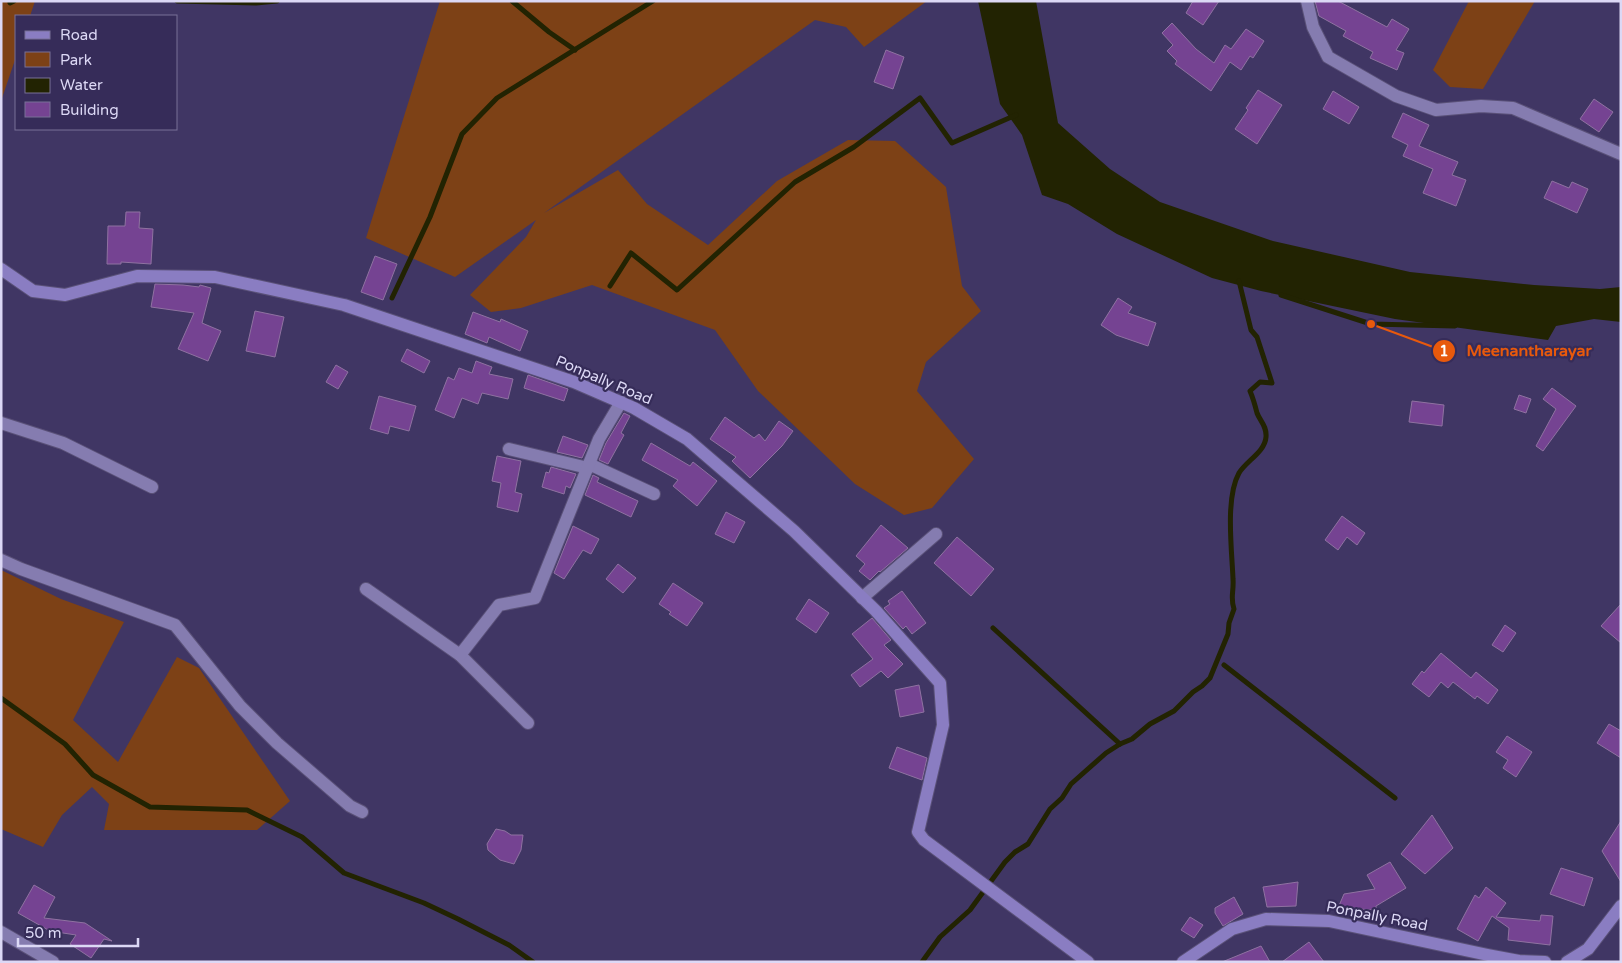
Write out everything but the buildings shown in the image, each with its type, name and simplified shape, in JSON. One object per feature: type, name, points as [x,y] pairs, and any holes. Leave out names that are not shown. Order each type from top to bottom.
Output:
[{"type":"main road","name":"Ponpally Road","points":[[1,269],[33,291],[65,295],[137,276],[215,277],[344,306],[574,382],[634,408],[687,439],[794,531],[862,598],[940,683],[943,725],[918,832],[924,840],[1088,962]]},
{"type":"main road","points":[[1567,962],[1588,948],[1621,906]]},
{"type":"main road","name":"Ponpally Road","points":[[1183,962],[1232,929],[1266,919],[1329,921],[1495,956],[1545,962]]},
{"type":"street","points":[[1307,1],[1313,27],[1328,57],[1396,96],[1436,110],[1481,106],[1514,108],[1621,154]]},
{"type":"street","points":[[460,655],[499,605],[535,598],[599,439],[621,402]]},
{"type":"street","points":[[1,423],[63,443],[152,487]]},
{"type":"street","points":[[509,449],[588,466],[654,494]]},
{"type":"street","points":[[862,598],[936,534]]},
{"type":"street","points":[[1,560],[175,625],[246,712],[277,743],[350,806],[362,812]]},
{"type":"street","points":[[366,589],[460,655],[528,723]]},
{"type":"street","points":[[1,932],[54,962]]},
{"type":"green space","points":[[1,1],[35,1],[30,15],[15,15],[15,60],[1,101]]},
{"type":"green space","points":[[440,1],[927,1],[864,47],[846,27],[815,20],[544,213],[618,170],[647,204],[708,245],[777,181],[848,140],[895,141],[946,187],[962,286],[981,311],[926,362],[917,391],[974,459],[932,508],[904,515],[855,484],[758,391],[715,330],[592,285],[521,308],[491,312],[470,295],[526,237],[536,220],[455,277],[366,238]]},
{"type":"green space","points":[[1469,1],[1535,1],[1483,89],[1450,87],[1433,70]]},
{"type":"green space","points":[[1,570],[61,599],[124,622],[73,720],[118,762],[177,657],[199,668],[290,801],[257,830],[104,830],[109,804],[92,787],[62,815],[43,847],[1,829]]},
{"type":"water","points":[[978,1],[1036,1],[1058,123],[1110,169],[1160,202],[1273,241],[1410,272],[1534,285],[1600,289],[1621,287],[1621,322],[1594,319],[1556,326],[1548,340],[1395,319],[1261,291],[1212,278],[1117,234],[1068,204],[1042,195],[1022,135],[1000,104]]},
{"type":"waterway","points":[[10,3],[14,1]]},
{"type":"waterway","points":[[177,1],[256,3],[277,1]]},
{"type":"waterway","points":[[512,1],[549,32],[575,50]]},
{"type":"waterway","points":[[392,298],[430,217],[462,134],[497,98],[653,1]]},
{"type":"waterway","points":[[610,286],[631,253],[677,290],[795,182],[854,147],[920,98],[952,143],[1016,115]]},
{"type":"waterway","points":[[922,962],[940,937],[970,910],[1005,862],[1015,852],[1028,844],[1050,809],[1062,798],[1071,784],[1106,753],[1132,739],[1150,724],[1174,711],[1210,678],[1228,634],[1229,623],[1234,609],[1232,601],[1230,525],[1232,496],[1239,473],[1259,452],[1266,437],[1250,391],[1260,382],[1272,383],[1257,337],[1251,330],[1239,281]]},
{"type":"waterway","points":[[1281,295],[1371,324],[1455,326]]},
{"type":"waterway","points":[[993,628],[1120,744]]},
{"type":"waterway","points":[[1224,665],[1395,798]]},
{"type":"waterway","points":[[1,698],[65,744],[93,775],[150,807],[247,810],[302,837],[344,873],[424,903],[458,919],[509,945],[533,962]]},
{"type":"place","name":"Meenantharayar","points":[[1371,324]]}]
